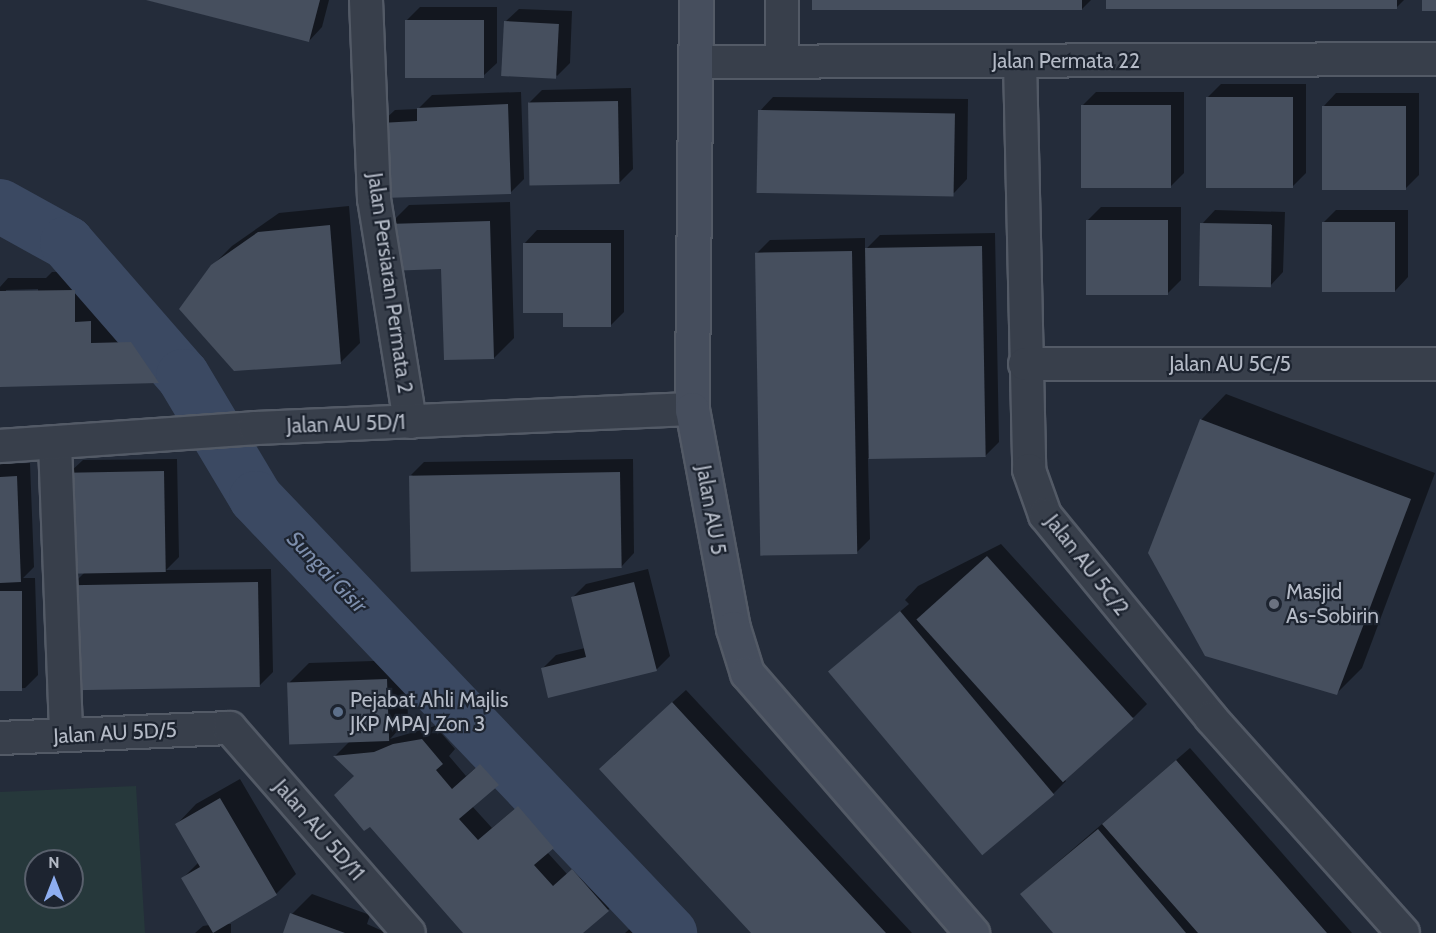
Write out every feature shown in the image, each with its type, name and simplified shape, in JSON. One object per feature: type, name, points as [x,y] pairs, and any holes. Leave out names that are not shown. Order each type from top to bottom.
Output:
[{"type":"main road","name":"Jalan AU 5","points":[[696,0],[692,409],[733,628],[747,673],[972,933]]},
{"type":"street","name":"Jalan Persiaran Permata 2","points":[[366,0],[374,199],[410,422]]},
{"type":"street","points":[[782,0],[782,62]]},
{"type":"street","name":"Jalan Permata 22","points":[[696,62],[1436,59]]},
{"type":"street","name":"Jalan AU 5C/2","points":[[1020,61],[1029,470],[1045,515],[1211,718],[1403,933]]},
{"type":"street","name":"Jalan AU 5C/5","points":[[1025,364],[1436,364]]},
{"type":"street","name":"Jalan AU 5D/1","points":[[0,447],[255,428],[692,409]]},
{"type":"street","points":[[55,444],[66,735]]},
{"type":"street","name":"Jalan AU 5D/5","points":[[0,738],[230,728]]},
{"type":"street","name":"Jalan AU 5D/11","points":[[230,728],[409,933]]},
{"type":"shaded area","points":[[136,786],[145,933],[0,933],[0,792]]},
{"type":"building","points":[[146,0],[320,0],[309,42]]},
{"type":"building","points":[[812,0],[1082,0],[1082,10],[812,10]]},
{"type":"building","points":[[1106,0],[1397,0],[1397,9],[1106,9]]},
{"type":"building","points":[[1422,0],[1436,0],[1436,11],[1422,11]]},
{"type":"building","points":[[405,20],[484,20],[484,78],[405,78]]},
{"type":"building","points":[[504,21],[559,24],[556,79],[501,76]]},
{"type":"building","points":[[1206,97],[1293,97],[1293,188],[1206,188]]},
{"type":"building","points":[[618,101],[619,184],[529,186],[528,103]]},
{"type":"building","points":[[508,104],[511,194],[383,198],[380,123],[417,121],[417,108]]},
{"type":"building","points":[[1081,105],[1171,105],[1171,188],[1081,188]]},
{"type":"building","points":[[1322,106],[1406,106],[1406,190],[1322,190]]},
{"type":"building","points":[[758,110],[955,113],[954,196],[757,193]]},
{"type":"building","points":[[1086,220],[1168,220],[1168,295],[1086,295]]},
{"type":"building","points":[[490,221],[494,359],[444,360],[441,269],[388,271],[387,224]]},
{"type":"building","points":[[1322,222],[1395,222],[1395,292],[1322,292]]},
{"type":"building","points":[[1200,223],[1272,224],[1271,287],[1199,286]]},
{"type":"building","points":[[330,225],[341,364],[234,371],[179,309],[211,265],[258,232]]},
{"type":"building","points":[[523,243],[611,243],[611,327],[563,327],[563,313],[523,313]]},
{"type":"building","points":[[982,246],[986,457],[869,459],[865,248]]},
{"type":"building","points":[[852,251],[857,554],[760,556],[755,253]]},
{"type":"building","points":[[75,290],[75,322],[91,321],[91,343],[131,342],[159,383],[0,387],[0,291]]},
{"type":"building","name":"Masjid As-Sobirin","points":[[1200,419],[1411,499],[1337,695],[1205,656],[1148,553]]},
{"type":"building","points":[[164,471],[166,572],[70,574],[68,473]]},
{"type":"building","points":[[620,472],[622,568],[411,572],[409,476]]},
{"type":"building","points":[[17,476],[21,582],[0,583],[0,477]]},
{"type":"building","points":[[987,556],[1134,719],[1063,782],[916,620]]},
{"type":"building","points":[[258,582],[260,687],[73,690],[71,585]]},
{"type":"building","points":[[634,582],[657,671],[548,698],[541,668],[586,657],[571,597]]},
{"type":"building","points":[[0,591],[22,591],[22,691],[0,691]]},
{"type":"building","points":[[900,611],[1054,795],[982,855],[828,671]]},
{"type":"building","name":"Pejabat Ahli Majlis JKP MPAJ Zon 3","points":[[387,679],[389,741],[289,744],[287,682]]},
{"type":"building","points":[[672,702],[886,933],[751,933],[661,836],[599,769]]},
{"type":"building","points":[[422,739],[443,764],[436,770],[452,789],[480,764],[499,785],[459,819],[478,840],[518,806],[554,848],[534,865],[553,886],[572,869],[609,911],[583,933],[463,933],[370,827],[364,831],[334,795],[354,776],[333,756],[374,752],[393,744]]},
{"type":"building","points":[[1176,760],[1327,933],[1198,933],[1102,824]]},
{"type":"building","points":[[220,798],[277,895],[213,933],[181,878],[200,867],[175,824]]},
{"type":"building","points":[[1098,829],[1186,933],[1053,933],[1020,894]]},
{"type":"building","points":[[290,913],[345,933],[283,933]]},
{"type":"waterway","name":"Sungai Gisir","points":[[0,206],[67,243],[183,376],[256,498],[670,933]]},
{"type":"place","name":"Masjid As-Sobirin","points":[[1274,604]]},
{"type":"place","name":"Pejabat Ahli Majlis JKP MPAJ Zon 3","points":[[338,712]]}]
